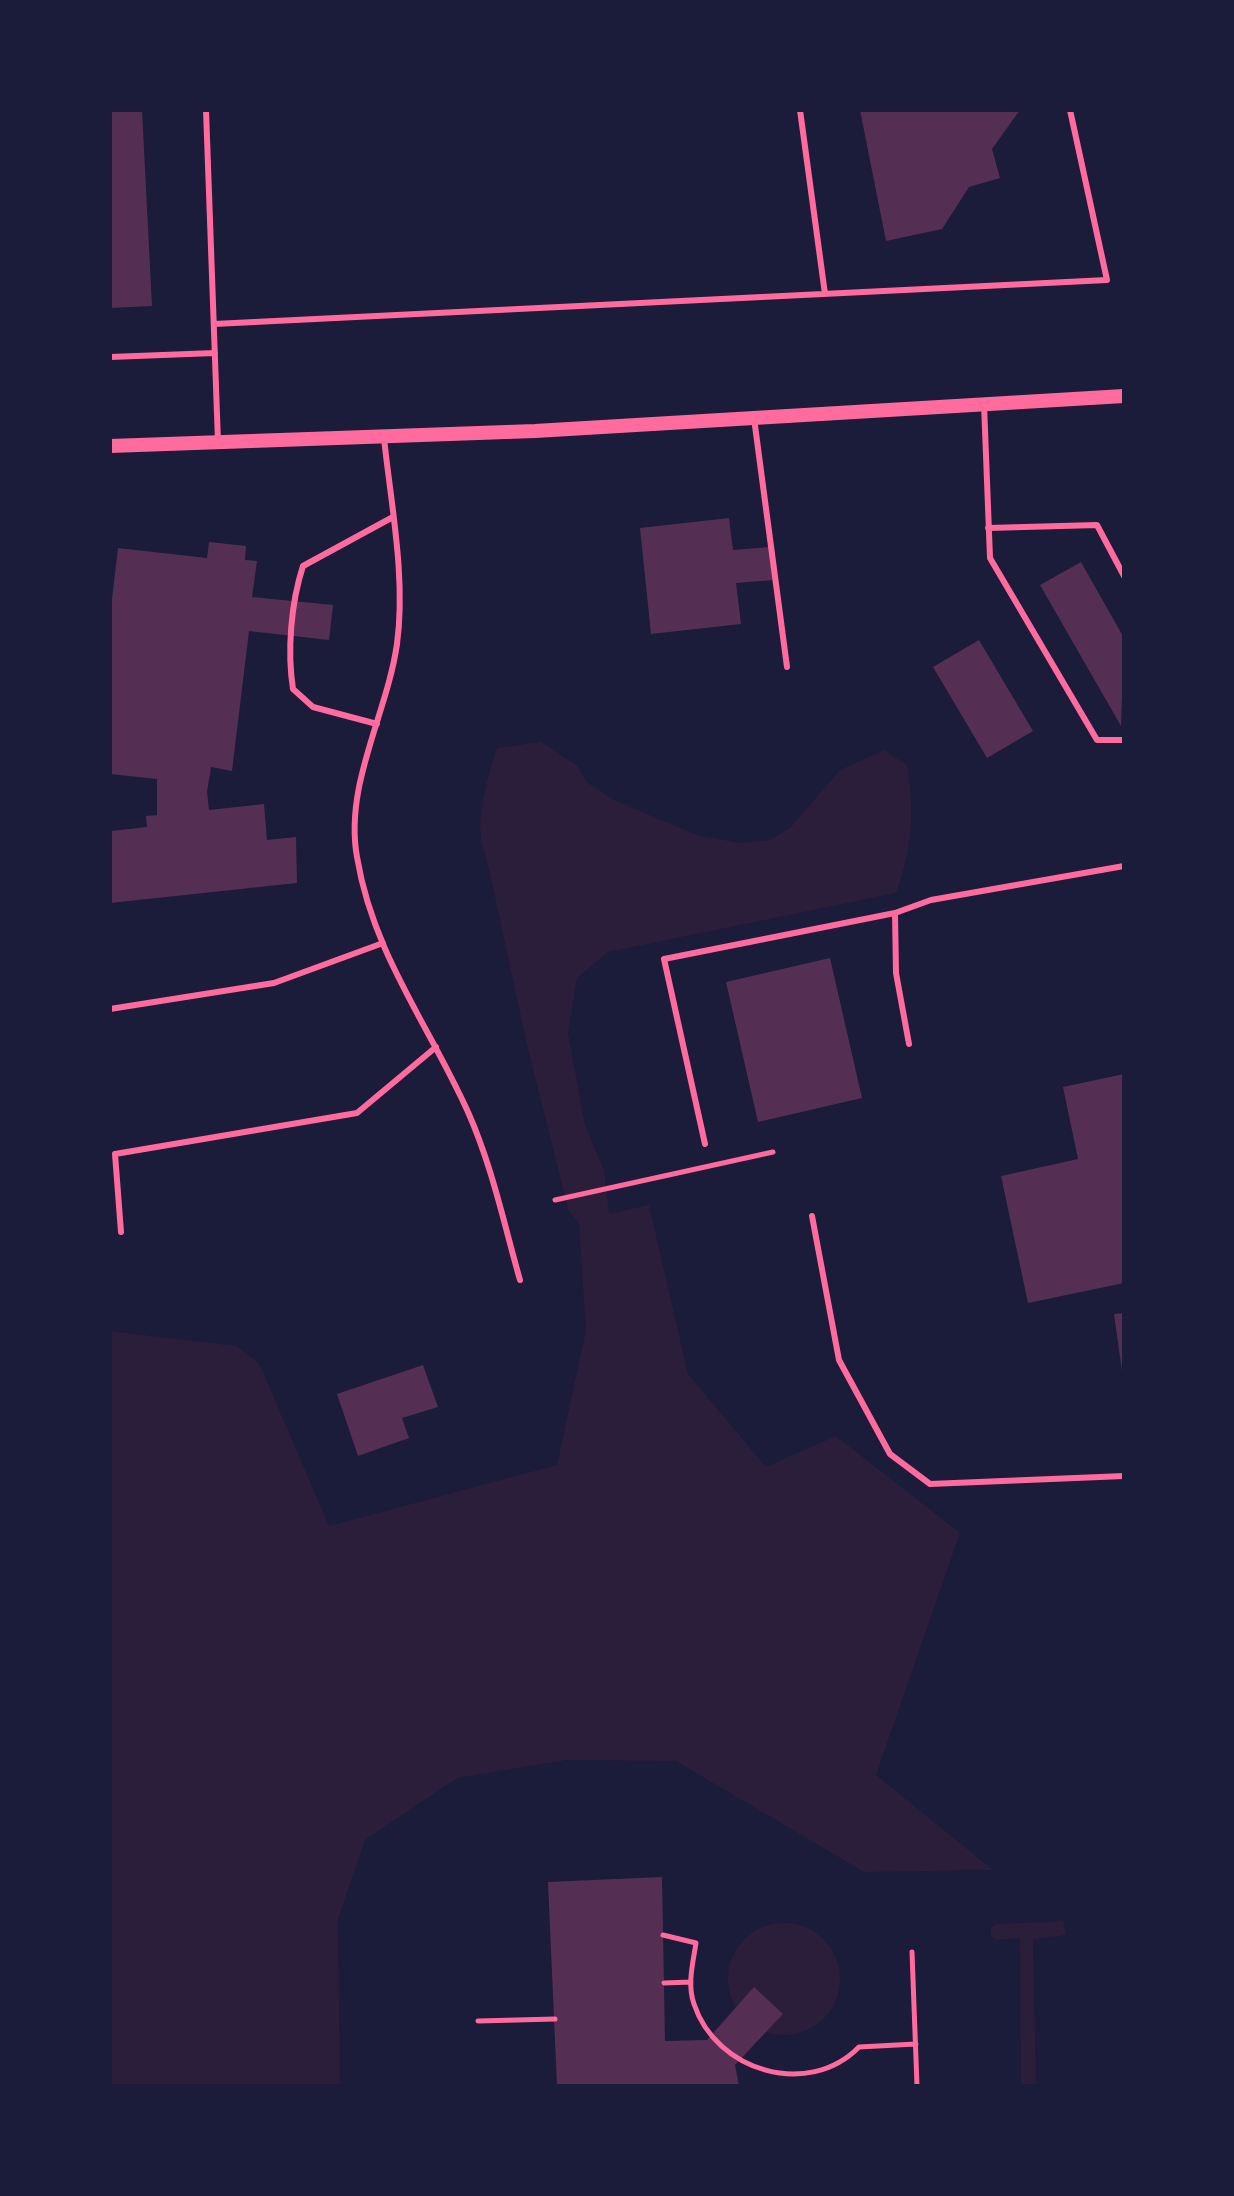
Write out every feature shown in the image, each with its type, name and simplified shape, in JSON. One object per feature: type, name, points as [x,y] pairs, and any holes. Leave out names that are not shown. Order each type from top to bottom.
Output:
[{"type":"street","points":[[110,446],[754,418],[1124,396]]},
{"type":"lane","points":[[206,110],[218,442]]},
{"type":"lane","points":[[800,110],[825,294]]},
{"type":"lane","points":[[214,324],[1107,280],[1070,110]]},
{"type":"lane","points":[[110,357],[215,353]]},
{"type":"lane","points":[[984,404],[990,558],[1097,740],[1124,740]]},
{"type":"lane","points":[[754,418],[787,667]]},
{"type":"lane","points":[[384,436],[399,586],[397,644],[360,791],[355,833],[365,894],[394,974],[436,1047],[487,1158],[520,1280]]},
{"type":"lane","points":[[377,724],[313,707],[293,689],[290,667],[297,582],[303,566],[393,517]]},
{"type":"lane","points":[[988,528],[1097,525],[1124,576]]},
{"type":"lane","points":[[705,1144],[664,959],[895,913],[931,900],[1124,866]]},
{"type":"lane","points":[[895,913],[896,973],[909,1044]]},
{"type":"lane","points":[[110,1009],[274,983],[383,943]]},
{"type":"lane","points":[[121,1232],[115,1154],[357,1113],[436,1047]]},
{"type":"lane","points":[[812,1216],[839,1360],[890,1454],[930,1484],[1124,1476]]},
{"type":"path","points":[[555,1200],[773,1152]]},
{"type":"path","points":[[663,1935],[696,1943],[691,1982],[693,2002],[706,2031],[753,2068],[812,2073],[849,2057],[859,2047],[916,2044]]},
{"type":"path","points":[[912,1952],[917,2086]]},
{"type":"path","points":[[664,1983],[691,1982]]},
{"type":"path","points":[[478,2021],[555,2019]]},
{"type":"shaded area","points":[[541,742],[577,766],[588,783],[616,801],[697,835],[740,843],[769,840],[790,828],[840,770],[884,750],[907,765],[911,798],[910,830],[906,861],[896,893],[608,952],[577,978],[568,1033],[585,1125],[604,1170],[609,1214],[649,1205],[688,1374],[766,1467],[836,1436],[960,1533],[876,1775],[993,1870],[864,1872],[676,1761],[566,1760],[457,1778],[365,1840],[338,1919],[340,2086],[110,2086],[110,1331],[236,1346],[259,1363],[329,1526],[557,1465],[586,1330],[579,1223],[569,1212],[528,1049],[480,830],[482,802],[497,748]]},
{"type":"shaded area","points":[[1063,1921],[1066,1935],[1033,1939],[1036,2086],[1021,2086],[1020,1938],[996,1940],[991,1936],[991,1928],[996,1924]]},
{"type":"shaded area","points":[[784,1923],[805,1927],[823,1940],[836,1958],[840,1979],[836,2000],[823,2018],[805,2031],[784,2035],[763,2031],[745,2018],[732,2000],[728,1979],[732,1958],[745,1940],[763,1927]]},
{"type":"building","points":[[110,110],[142,110],[152,306],[110,308]]},
{"type":"building","points":[[860,110],[1020,110],[992,149],[1000,178],[969,187],[942,229],[886,241]]},
{"type":"building","points":[[729,518],[733,550],[770,547],[773,580],[736,583],[741,624],[651,634],[640,528]]},
{"type":"building","points":[[209,542],[246,546],[245,560],[257,561],[252,597],[333,605],[329,640],[249,631],[232,771],[211,767],[207,792],[209,810],[264,804],[267,840],[296,837],[297,883],[110,903],[111,831],[147,827],[146,816],[157,815],[157,779],[110,774],[110,616],[118,548],[207,558]]},
{"type":"building","points":[[1081,562],[1124,638],[1121,726],[1040,585]]},
{"type":"building","points":[[979,640],[1033,731],[987,758],[933,667]]},
{"type":"building","points":[[830,958],[862,1098],[758,1122],[726,982]]},
{"type":"building","points":[[1124,1074],[1124,1283],[1028,1303],[1001,1176],[1078,1159],[1063,1087]]},
{"type":"building","points":[[1124,1313],[1124,1371],[1122,1371],[1114,1314]]},
{"type":"building","points":[[423,1365],[438,1407],[402,1418],[409,1438],[358,1456],[337,1394]]},
{"type":"building","points":[[662,1877],[665,2041],[707,2040],[754,1987],[783,2014],[735,2065],[739,2086],[557,2086],[548,1882]]}]
